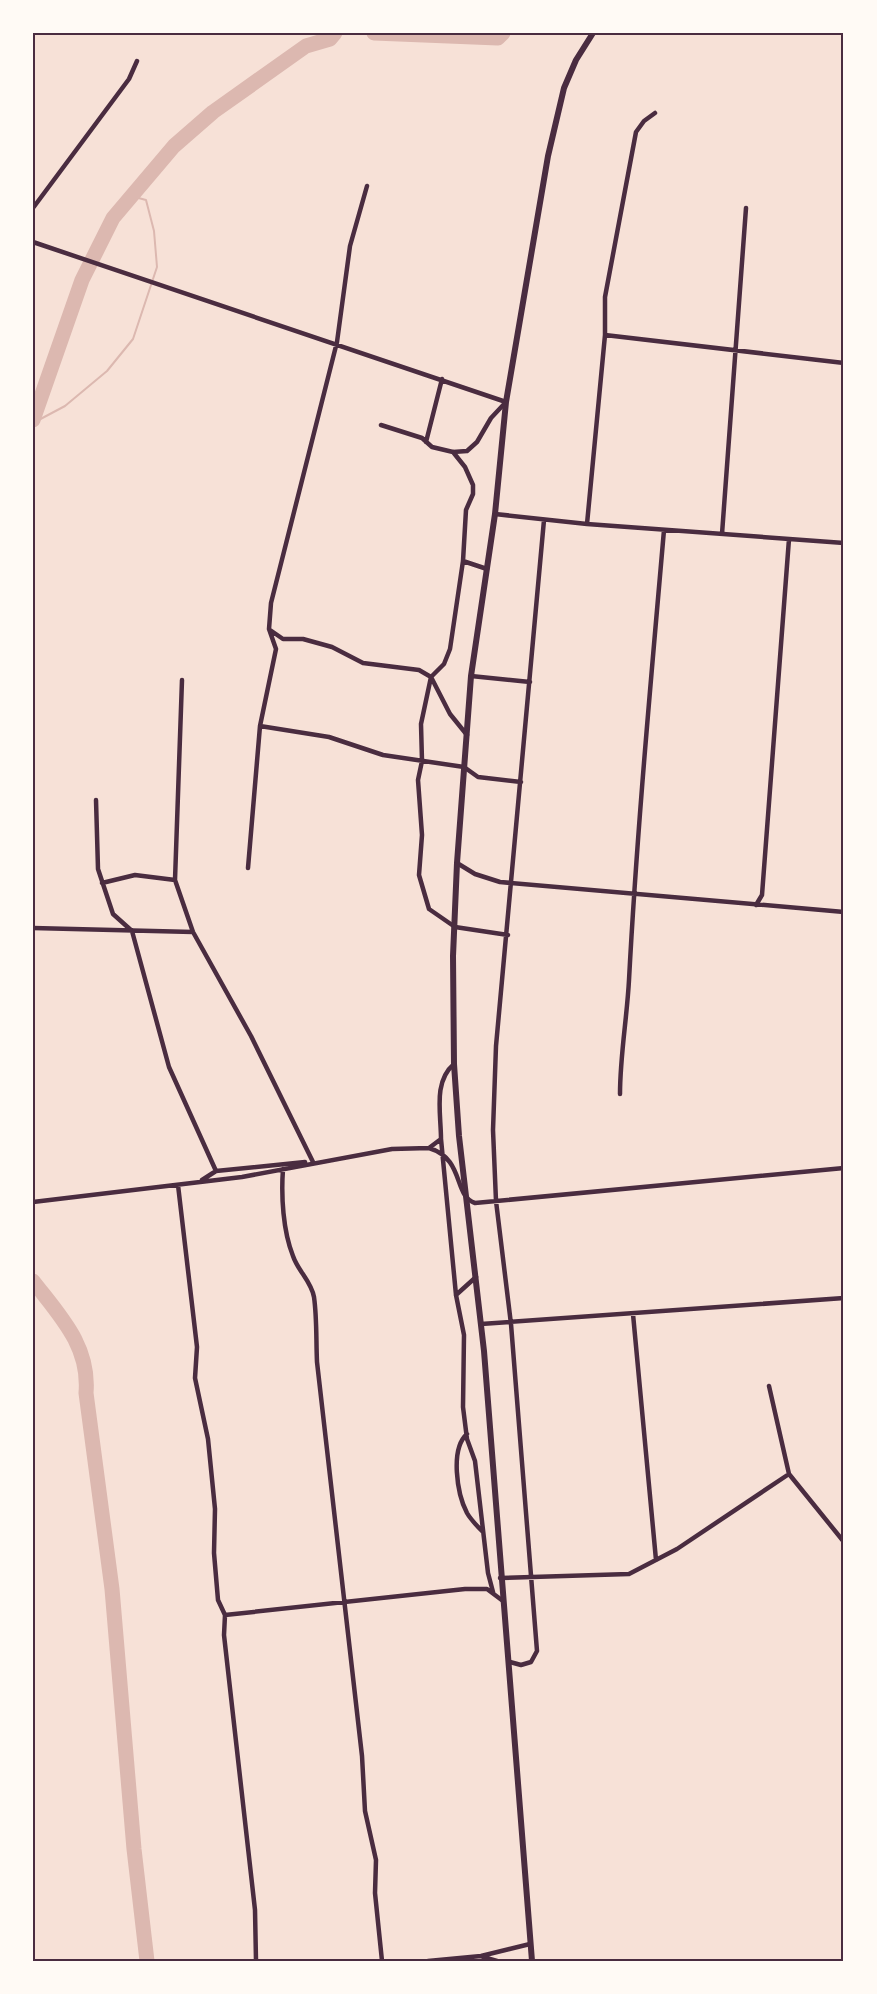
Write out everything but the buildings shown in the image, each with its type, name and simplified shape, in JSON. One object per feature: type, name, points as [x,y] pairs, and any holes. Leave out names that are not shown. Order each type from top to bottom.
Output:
[{"type":"main road","points":[[532,1961],[510,1662],[500,1578],[481,1324],[459,1136],[454,1064],[457,863],[471,676],[495,513],[506,402],[548,156],[564,88],[576,60],[593,33]]},
{"type":"street","points":[[33,208],[129,79],[137,61]]},
{"type":"street","points":[[587,524],[605,335],[605,297],[636,132],[644,121],[655,113]]},
{"type":"street","points":[[276,649],[269,629],[271,603],[337,342],[350,246],[367,186]]},
{"type":"street","points":[[722,534],[733,348],[746,208]]},
{"type":"street","points":[[33,242],[159,286],[337,342],[506,402],[491,418],[477,442],[467,451],[453,452],[432,447],[426,442],[381,424]]},
{"type":"street","points":[[605,335],[733,348],[844,363]]},
{"type":"street","points":[[426,442],[442,379]]},
{"type":"street","points":[[453,452],[465,466],[473,485],[466,510],[463,561],[450,649],[444,664],[431,677],[421,724],[422,761],[418,780],[422,835],[419,875],[429,909],[455,927],[508,934]]},
{"type":"street","points":[[495,513],[587,524],[844,543]]},
{"type":"street","points":[[510,1662],[520,1665],[531,1662],[537,1651],[529,1578],[511,1324],[496,1201],[493,1141],[496,1046],[544,519]]},
{"type":"street","points":[[620,1094],[633,895],[664,530]]},
{"type":"street","points":[[756,905],[762,895],[789,539]]},
{"type":"street","points":[[463,561],[487,569]]},
{"type":"street","points":[[269,629],[283,639],[303,639],[332,647],[363,663],[419,670],[431,677],[450,714],[466,735]]},
{"type":"street","points":[[248,868],[260,726],[276,649],[283,639]]},
{"type":"street","points":[[471,676],[530,682]]},
{"type":"street","points":[[182,680],[175,880],[193,932],[251,1036],[313,1162]]},
{"type":"street","points":[[260,726],[329,737],[383,755],[464,767],[478,777],[521,782]]},
{"type":"street","points":[[96,800],[98,869],[102,883],[113,914],[132,931],[169,1067],[216,1171]]},
{"type":"street","points":[[457,863],[488,879],[633,895],[844,912]]},
{"type":"street","points":[[102,883],[135,875],[175,880]]},
{"type":"street","points":[[33,928],[193,932]]},
{"type":"street","points":[[454,1064],[445,1072],[440,1085],[441,1139],[456,1295],[464,1335],[463,1407],[467,1434],[475,1461],[493,1592]]},
{"type":"street","points":[[429,1148],[441,1139]]},
{"type":"street","points":[[33,1202],[178,1185],[392,1149],[429,1148],[443,1153],[451,1160],[467,1200],[475,1203],[844,1168]]},
{"type":"street","points":[[201,1181],[216,1171],[289,1162],[313,1162]]},
{"type":"street","points":[[283,1169],[282,1188],[289,1243],[293,1258],[310,1285],[314,1297],[317,1362],[362,1756],[365,1811],[376,1860],[375,1893],[382,1961]]},
{"type":"street","points":[[178,1185],[197,1347],[195,1378],[208,1439],[215,1509],[214,1553],[218,1600],[225,1615],[224,1635],[255,1910],[256,1961]]},
{"type":"street","points":[[456,1295],[476,1277]]},
{"type":"street","points":[[481,1324],[511,1324],[844,1298]]},
{"type":"street","points":[[633,1314],[656,1560]]},
{"type":"street","points":[[769,1386],[789,1474],[844,1542]]},
{"type":"street","points":[[467,1434],[460,1440],[458,1451],[462,1500],[470,1517],[483,1532]]},
{"type":"street","points":[[500,1578],[629,1574],[656,1560],[789,1474]]},
{"type":"street","points":[[225,1615],[465,1588],[493,1592],[503,1601]]},
{"type":"street","points":[[428,1961],[481,1956],[530,1944]]},
{"type":"street","points":[[481,1956],[497,1961]]},
{"type":"waterway","points":[[33,420],[82,280],[113,218],[174,146],[213,112],[306,46],[330,39],[335,33]]},
{"type":"waterway","points":[[374,33],[498,38],[503,33]]},
{"type":"waterway","points":[[33,423],[65,406],[107,371],[133,339],[157,267],[154,231],[146,200],[131,196]]},
{"type":"waterway","points":[[33,1281],[71,1332],[78,1346],[86,1376],[86,1393],[112,1589],[134,1849],[147,1961]]}]
